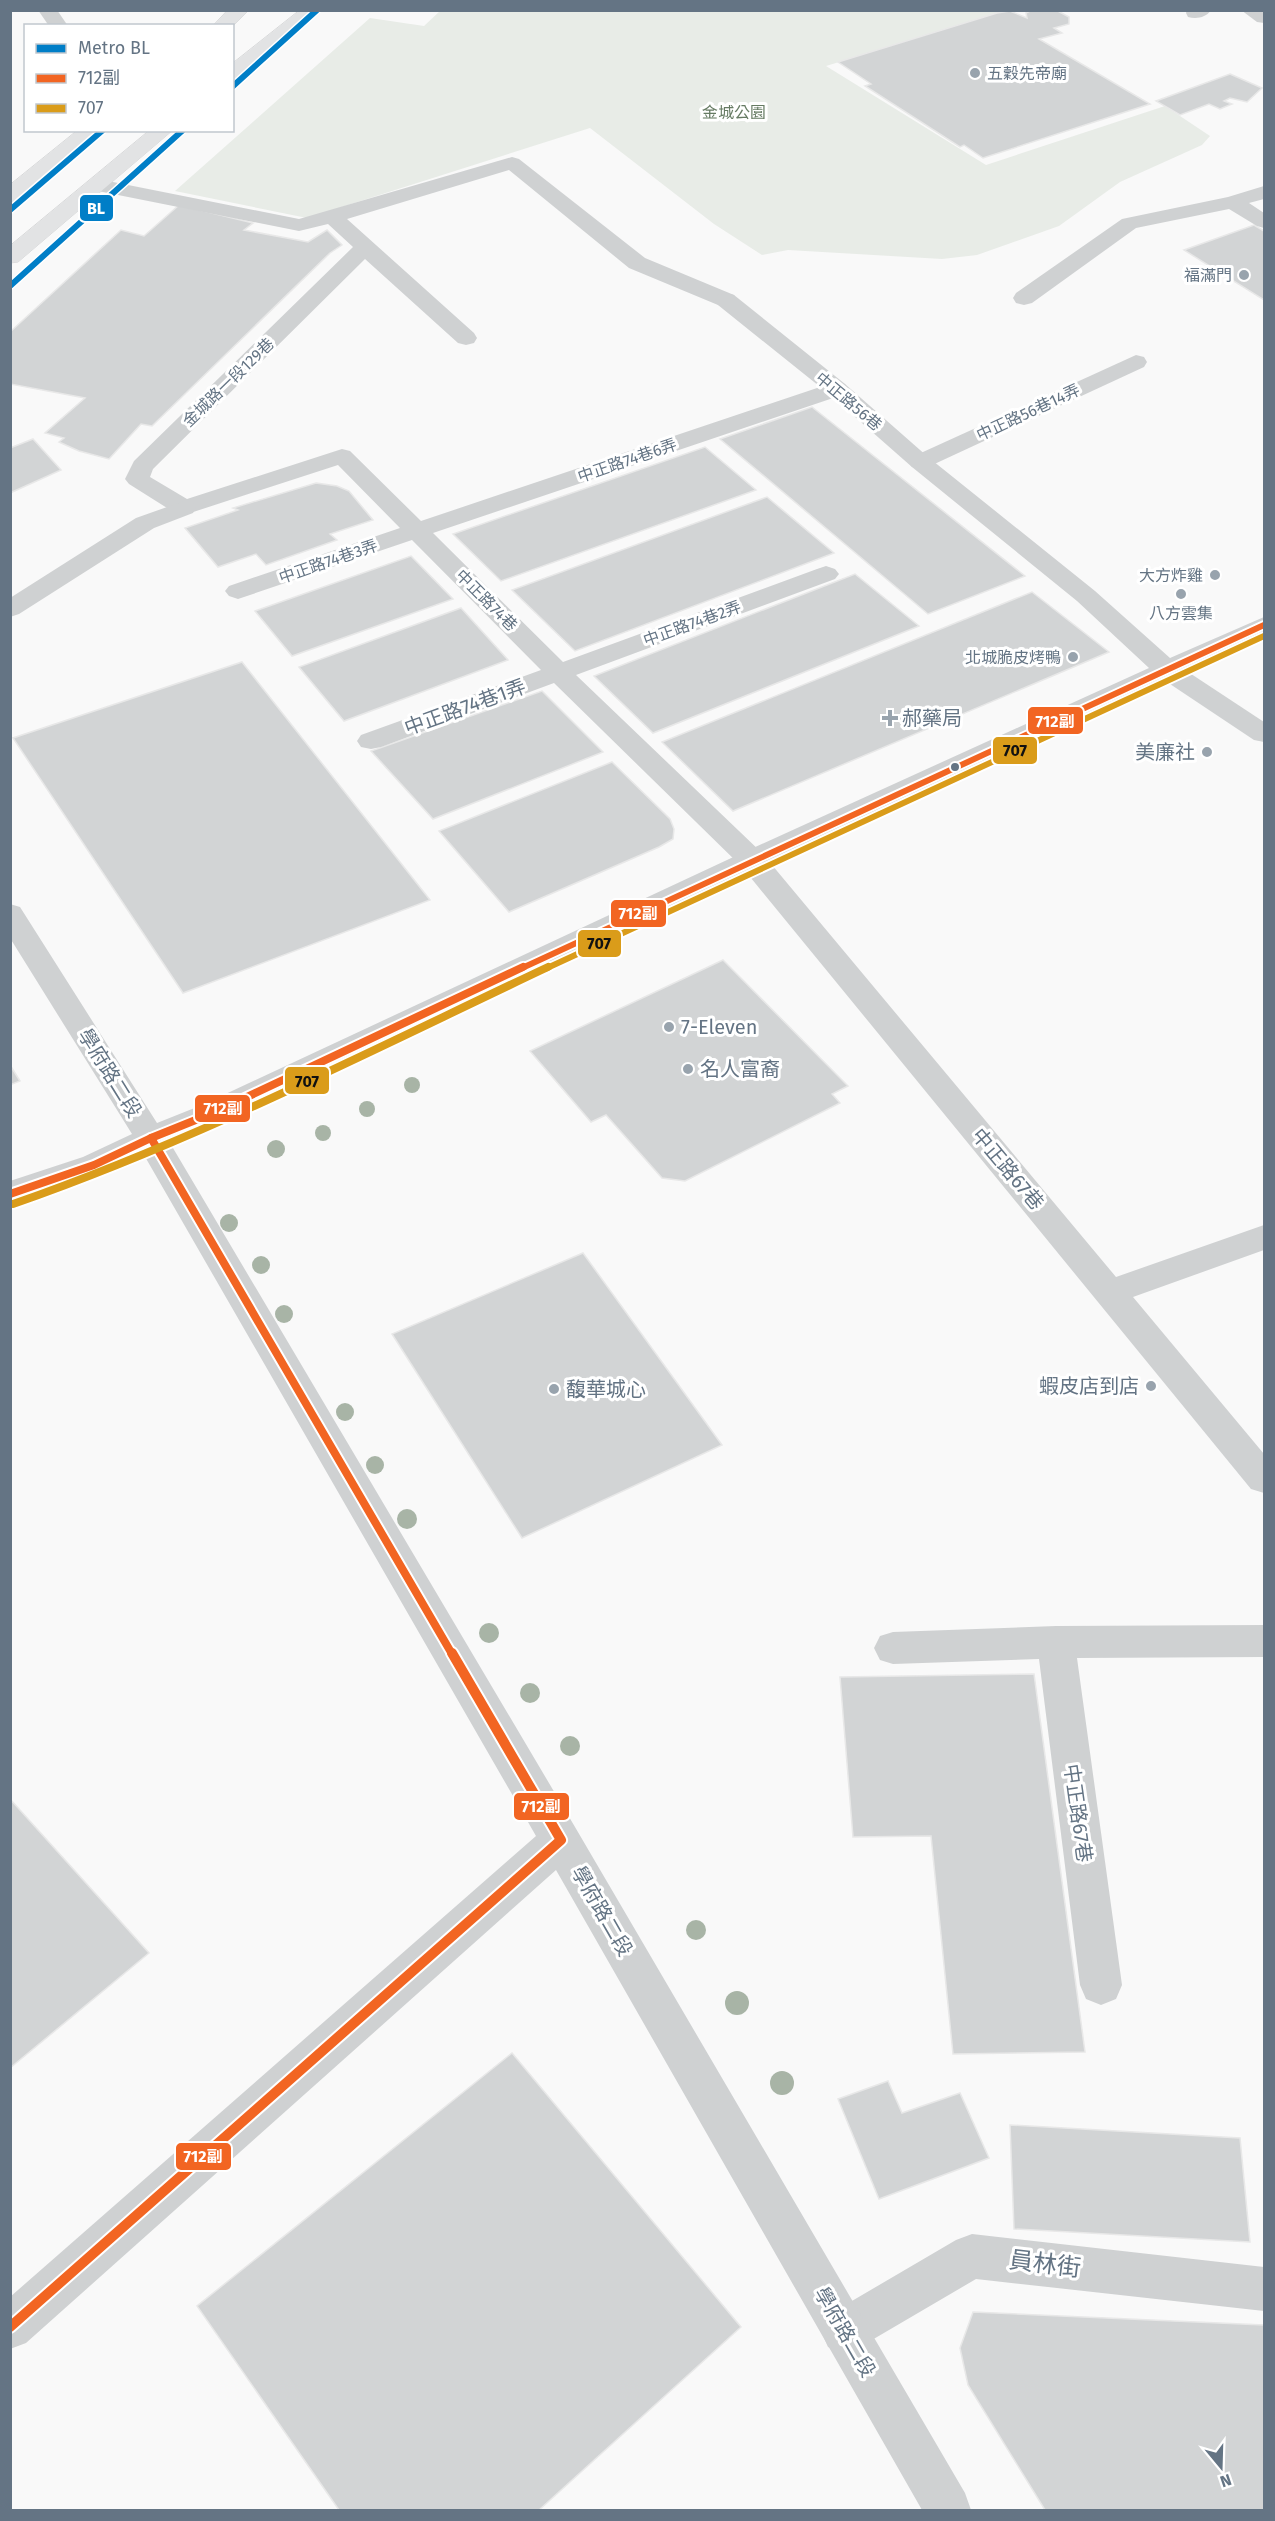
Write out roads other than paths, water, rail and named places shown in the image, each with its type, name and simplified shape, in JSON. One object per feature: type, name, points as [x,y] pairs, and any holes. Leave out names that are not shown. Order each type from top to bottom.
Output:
[{"type":"main road","points":[[224,24],[240,10]]},
{"type":"main road","points":[[234,72],[312,10]]},
{"type":"main road","points":[[10,196],[89,132]]},
{"type":"main road","points":[[10,257],[161,132]]},
{"type":"street","points":[[47,10],[58,24]]},
{"type":"street","points":[[1250,10],[1264,18]]},
{"type":"street","name":"中正路56巷","points":[[332,218],[512,163],[637,263],[726,300],[837,389],[920,462],[1086,596],[1167,670],[1264,734]]},
{"type":"street","points":[[98,185],[299,225],[332,218],[466,338]]},
{"type":"street","points":[[1024,298],[1129,223],[1232,202],[1264,192]]},
{"type":"street","points":[[1232,202],[1264,222]]},
{"type":"street","name":"金城路一段129巷","points":[[184,508],[137,479],[142,466],[364,248]]},
{"type":"street","name":"中正路56巷14弄","points":[[920,462],[1136,362]]},
{"type":"street","name":"中正路74巷6弄","points":[[417,531],[837,389]]},
{"type":"street","name":"中正路74巷","points":[[184,508],[342,456],[752,860]]},
{"type":"street","points":[[10,609],[145,523],[184,508]]},
{"type":"street","name":"中正路74巷3弄","points":[[238,591],[417,531]]},
{"type":"street","name":"中正路74巷2弄","points":[[559,672],[826,574]]},
{"type":"street","points":[[10,1194],[94,1166],[151,1138],[213,1113],[752,860],[1264,626]]},
{"type":"street","name":"中正路74巷1弄","points":[[371,741],[559,672]]},
{"type":"street","name":"中正路67巷","points":[[752,860],[1264,1479]]},
{"type":"street","name":"學府路二段","points":[[10,914],[189,1200],[948,2511]]},
{"type":"street","points":[[1110,1292],[1264,1237]]},
{"type":"street","points":[[892,1648],[1056,1642],[1264,1641]]},
{"type":"street","name":"中正路67巷","points":[[1056,1642],[1101,1985]]},
{"type":"street","points":[[10,2327],[561,1840]]},
{"type":"street","name":"員林街","points":[[844,2331],[972,2256],[1264,2289]]},
{"type":"metro line","name":"BL","points":[[234,85],[317,10]]},
{"type":"metro line","name":"BL","points":[[10,210],[101,132]]},
{"type":"metro line","name":"BL","points":[[10,286],[181,132]]},
{"type":"place","name":"五穀先帝廟","points":[[975,73]]},
{"type":"place","name":"福滿門","points":[[1244,275]]},
{"type":"place","name":"大方炸雞","points":[[1215,575]]},
{"type":"place","name":"八方雲集","points":[[1181,594]]},
{"type":"place","name":"北城脆皮烤鴨","points":[[1073,657]]},
{"type":"place","name":"郝藥局","points":[[890,718]]},
{"type":"place","name":"美廉社","points":[[1207,752]]},
{"type":"place","name":"7-Eleven","points":[[669,1027]]},
{"type":"place","name":"名人富裔","points":[[688,1069]]},
{"type":"place","name":"蝦皮店到店","points":[[1151,1386]]},
{"type":"place","name":"馥華城心","points":[[554,1389]]},
{"type":"park label","name":"金城公園","points":[[734,112]]}]
